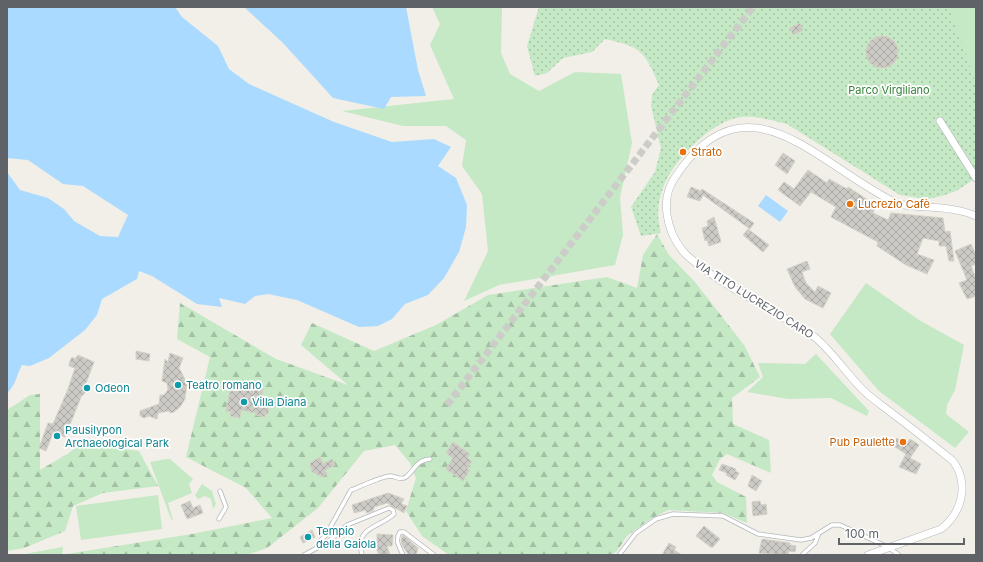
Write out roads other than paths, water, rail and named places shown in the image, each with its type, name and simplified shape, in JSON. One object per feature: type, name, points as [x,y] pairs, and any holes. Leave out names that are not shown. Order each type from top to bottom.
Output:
[{"type":"street","points":[[940,121],[976,178]]},
{"type":"street","name":"VIA TITO LUCREZIO CARO","points":[[868,555],[941,528],[952,519],[959,505],[963,490],[963,482],[956,465],[953,461],[864,391],[817,339],[737,291],[690,259],[681,250],[672,234],[667,219],[668,194],[672,182],[684,162],[707,141],[726,131],[738,127],[754,127],[768,129],[792,138],[898,204],[912,207],[952,209],[976,216]]},
{"type":"lane","points":[[304,555],[317,548],[351,490],[391,476],[401,478],[406,477],[422,460],[430,459]]},
{"type":"lane","points":[[219,519],[226,507],[220,491]]},
{"type":"lane","points":[[321,542],[328,542],[347,525],[356,520],[389,508],[393,510],[394,514],[392,516],[374,525],[363,535],[360,547],[362,555]]},
{"type":"lane","points":[[619,555],[636,533],[656,519],[673,514],[723,516],[758,534],[801,540],[811,538],[832,525],[840,525],[888,547],[900,555]]},
{"type":"lane","points":[[403,555],[398,545],[397,538],[400,532],[404,532],[434,555]]},
{"type":"lane","points":[[802,555],[815,543],[819,533]]},
{"type":"water","points":[[7,7],[175,7],[182,17],[218,46],[229,69],[249,84],[334,122],[392,142],[434,139],[451,147],[438,166],[456,178],[467,205],[466,227],[459,252],[444,278],[428,295],[405,304],[392,319],[378,326],[359,327],[297,300],[268,294],[255,296],[245,304],[219,298],[222,307],[197,304],[152,276],[139,271],[137,279],[102,299],[97,315],[85,330],[49,358],[30,366],[22,365],[14,384],[7,393],[7,172],[20,190],[48,198],[64,209],[74,221],[100,236],[118,237],[128,215],[83,186],[63,184],[28,160],[7,158]]},
{"type":"water","points":[[244,7],[406,7],[418,70],[426,96],[391,97],[384,109],[333,98],[283,43]]},
{"type":"water","points":[[766,195],[788,211],[780,222],[758,206]]},
{"type":"tunnel","points":[[447,405],[753,7]]},
{"type":"place","name":"Strato","points":[[683,152]]},
{"type":"place","name":"Lucrezio Cafè","points":[[850,204]]},
{"type":"place","name":"Teatro romano","points":[[178,385]]},
{"type":"place","name":"Odeon","points":[[87,388]]},
{"type":"place","name":"Villa Diana","points":[[244,402]]},
{"type":"place","name":"Pausilypon Archaeological Park","points":[[57,436]]},
{"type":"place","name":"Pub Paulette","points":[[903,442]]},
{"type":"place","name":"Tempio della Gaiola","points":[[308,537]]},
{"type":"park label","name":"Parco Virgiliano","points":[[889,90]]}]
